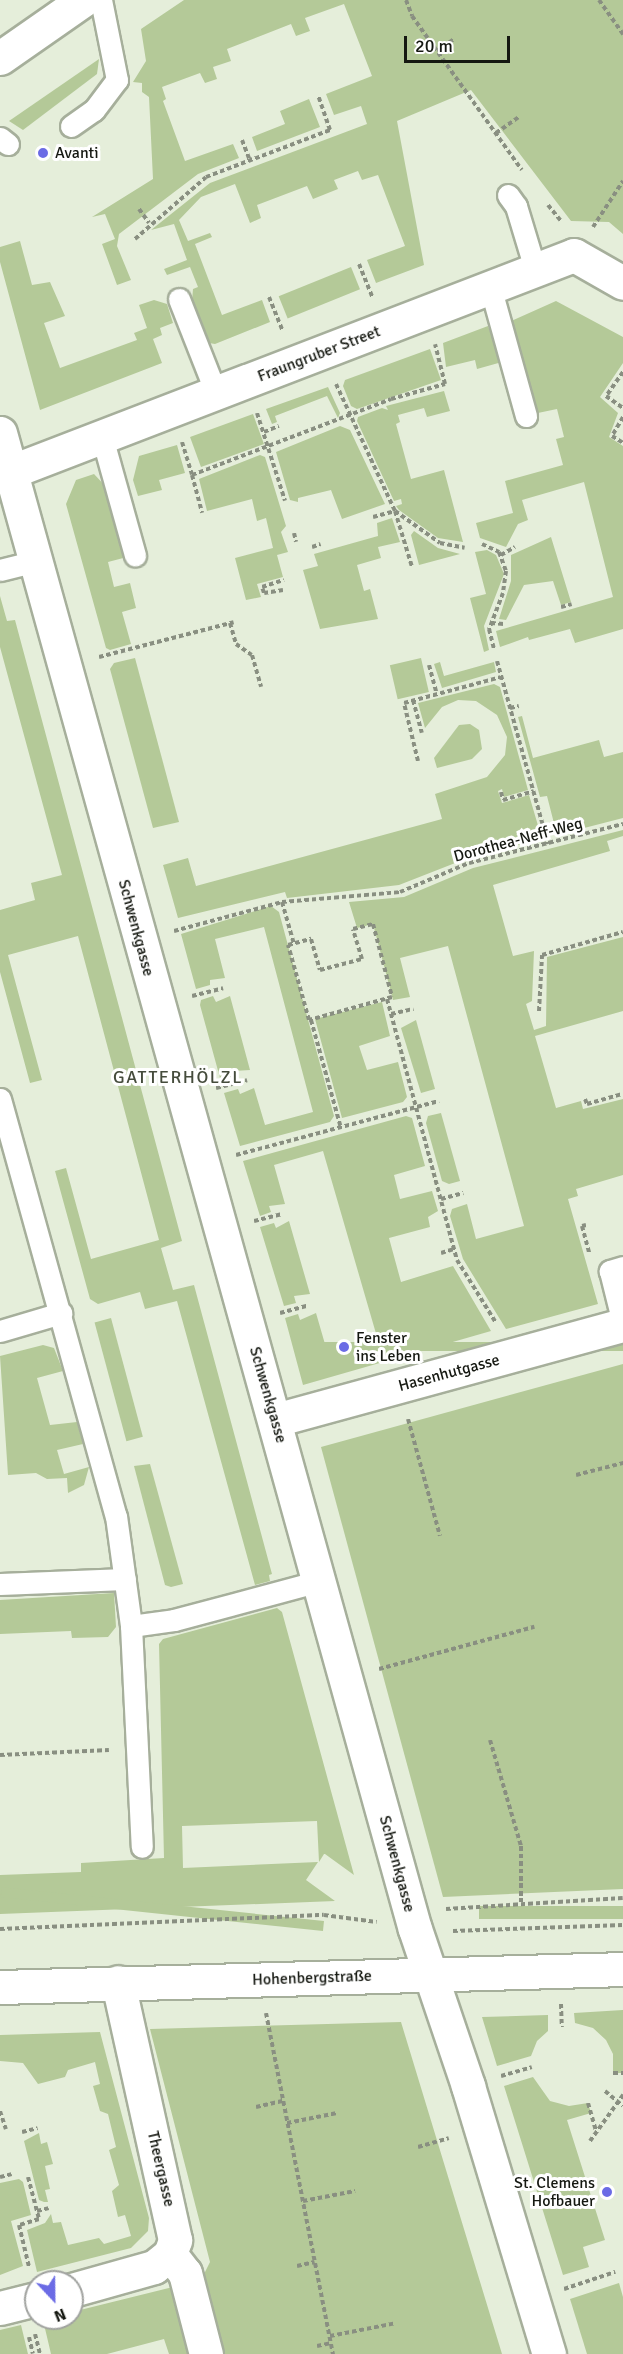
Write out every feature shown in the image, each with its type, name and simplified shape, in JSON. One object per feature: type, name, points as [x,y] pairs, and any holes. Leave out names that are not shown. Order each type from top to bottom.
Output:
[{"type":"street","points":[[0,58],[83,0]]},
{"type":"street","points":[[574,255],[623,283]]},
{"type":"street","name":"Fraungruber Street","points":[[10,472],[535,268],[574,255]]},
{"type":"street","name":"Schwenkgasse","points":[[0,433],[413,1921],[468,2086],[549,2354]]},
{"type":"street","name":"Hasenhutgasse","points":[[275,1420],[623,1324]]},
{"type":"street","name":"Hohenbergstraße","points":[[0,1986],[623,1969]]},
{"type":"street","name":"Theergasse","points":[[118,1982],[174,2225],[170,2254]]},
{"type":"street","points":[[84,2287],[154,2267],[170,2254],[185,2272],[206,2354]]},
{"type":"street","points":[[0,2308],[24,2302]]},
{"type":"lane","points":[[71,126],[94,110],[117,80],[101,0]]},
{"type":"lane","points":[[508,195],[516,206],[535,268]]},
{"type":"lane","points":[[490,286],[526,416]]},
{"type":"lane","points":[[179,299],[216,393]]},
{"type":"lane","points":[[109,434],[135,555]]},
{"type":"lane","points":[[0,570],[35,561]]},
{"type":"lane","points":[[0,1099],[116,1516],[131,1626],[142,1848]]},
{"type":"lane","points":[[623,1267],[610,1271],[623,1324]]},
{"type":"lane","points":[[0,1331],[61,1313]]},
{"type":"lane","points":[[0,1584],[125,1579]]},
{"type":"lane","points":[[131,1626],[174,1620],[320,1581]]},
{"type":"path","points":[[406,0],[437,51],[529,179]]},
{"type":"path","points":[[599,0],[623,34]]},
{"type":"path","points":[[437,51],[454,39]]},
{"type":"path","points":[[135,238],[149,223],[206,177],[330,130],[318,96]]},
{"type":"path","points":[[496,134],[519,117]]},
{"type":"path","points":[[242,140],[250,161]]},
{"type":"path","points":[[574,255],[623,181]]},
{"type":"path","points":[[611,186],[617,190]]},
{"type":"path","points":[[542,197],[562,222],[574,255]]},
{"type":"path","points":[[139,209],[149,223]]},
{"type":"path","points":[[192,475],[317,427],[447,384],[428,311]]},
{"type":"path","points":[[321,353],[395,511],[412,567]]},
{"type":"path","points":[[623,372],[606,396],[623,408]]},
{"type":"path","points":[[246,381],[285,501]]},
{"type":"path","points":[[172,410],[201,513]]},
{"type":"path","points":[[623,417],[612,436],[623,443]]},
{"type":"path","points":[[264,432],[279,426]]},
{"type":"path","points":[[373,517],[395,511]]},
{"type":"path","points":[[395,511],[440,543],[465,548]]},
{"type":"path","points":[[294,532],[296,542]]},
{"type":"path","points":[[312,547],[321,544]]},
{"type":"path","points":[[482,544],[501,555],[507,581],[491,623],[494,649]]},
{"type":"path","points":[[501,555],[515,547]]},
{"type":"path","points":[[283,590],[264,593],[262,587],[284,580]]},
{"type":"path","points":[[561,607],[572,604]]},
{"type":"path","points":[[121,652],[232,623],[236,644],[252,655],[261,687]]},
{"type":"path","points":[[491,623],[504,624]]},
{"type":"path","points":[[497,661],[548,844]]},
{"type":"path","points":[[429,665],[436,694]]},
{"type":"path","points":[[418,761],[404,703],[501,677]]},
{"type":"path","points":[[413,700],[423,733]]},
{"type":"path","points":[[510,708],[519,706]]},
{"type":"path","points":[[501,792],[503,800],[534,791]]},
{"type":"path","name":"Dorothea-Neff-Weg","points":[[139,940],[282,902],[400,892],[469,864],[623,824]]},
{"type":"path","points":[[282,902],[294,944]]},
{"type":"path","points":[[311,1020],[392,998],[373,924],[353,929],[362,959],[320,970],[312,939],[288,945],[341,1128]]},
{"type":"path","points":[[539,1011],[542,955],[623,932]]},
{"type":"path","points":[[547,947],[549,953]]},
{"type":"path","points":[[387,999],[454,1249],[515,1354]]},
{"type":"path","points":[[391,1014],[413,1009]]},
{"type":"path","points":[[585,1099],[587,1104],[623,1094]]},
{"type":"path","points":[[202,1164],[439,1101]]},
{"type":"path","points":[[441,1199],[463,1193]]},
{"type":"path","points":[[266,1218],[282,1214]]},
{"type":"path","points":[[586,1225],[582,1226],[586,1243]]},
{"type":"path","points":[[441,1253],[454,1249]]},
{"type":"path","points":[[290,1310],[307,1305]]},
{"type":"path","points":[[407,1417],[440,1536]]},
{"type":"path","points":[[576,1475],[623,1463]]},
{"type":"path","points":[[346,1678],[534,1627]]},
{"type":"path","points":[[490,1740],[521,1846],[521,1902]]},
{"type":"path","points":[[0,1755],[137,1748]]},
{"type":"path","points":[[358,1918],[413,1921],[521,1902],[623,1898]]},
{"type":"path","points":[[0,1929],[324,1915],[413,1921],[623,1925]]},
{"type":"path","points":[[260,1980],[333,2354]]},
{"type":"path","points":[[500,2076],[532,2067]]},
{"type":"path","points":[[613,2073],[623,2073]]},
{"type":"path","points":[[605,2091],[623,2106]]},
{"type":"path","points":[[590,2141],[623,2095]]},
{"type":"path","points":[[256,2107],[283,2101]]},
{"type":"path","points":[[588,2103],[597,2132]]},
{"type":"path","points":[[0,2111],[6,2129]]},
{"type":"path","points":[[287,2123],[337,2113]]},
{"type":"path","points":[[22,2132],[38,2128]]},
{"type":"path","points":[[0,2177],[12,2174]]},
{"type":"path","points":[[27,2256],[19,2225],[39,2219],[28,2177]]},
{"type":"path","points":[[303,2201],[355,2191]]},
{"type":"path","points":[[37,2211],[49,2208]]},
{"type":"path","points":[[297,2266],[315,2262]]},
{"type":"path","points":[[576,2285],[615,2272]]},
{"type":"path","points":[[330,2336],[396,2323]]},
{"type":"path","points":[[317,2346],[331,2343]]},
{"type":"green space","points":[[184,0],[623,0],[623,234],[609,222],[571,221],[471,90],[397,121],[424,265],[376,283],[367,260],[405,246],[378,175],[362,180],[358,171],[334,180],[338,189],[313,199],[307,186],[257,205],[261,218],[250,223],[235,184],[201,197],[179,220],[188,241],[210,233],[212,237],[195,244],[222,315],[262,300],[270,322],[215,344],[209,343],[192,301],[193,289],[198,287],[190,267],[167,275],[164,269],[187,260],[174,224],[151,230],[210,183],[367,124],[361,106],[334,115],[326,94],[372,76],[344,4],[305,18],[310,31],[296,36],[291,24],[227,49],[231,61],[213,67],[217,79],[205,83],[200,73],[162,87],[166,99],[163,101],[185,161],[233,144],[239,158],[198,174],[119,234],[117,246],[131,280],[117,285],[102,244],[115,239],[105,214],[92,217],[153,179],[149,97],[142,92],[142,83],[133,82],[146,61],[141,29]]},
{"type":"green space","points":[[99,59],[97,74],[23,130],[9,121]]},
{"type":"green space","points":[[309,99],[320,127],[257,151],[252,137],[285,124],[280,111]]},
{"type":"green space","points":[[20,241],[32,285],[50,282],[65,316],[44,323],[60,368],[137,340],[134,333],[147,328],[139,305],[154,300],[167,304],[173,323],[160,328],[162,335],[153,339],[162,363],[40,410],[0,262],[0,247]]},
{"type":"green space","points":[[351,267],[360,289],[288,318],[279,296]]},
{"type":"green space","points":[[556,301],[623,337],[623,363],[600,397],[618,413],[609,437],[623,446],[623,629],[575,643],[570,629],[529,640],[528,637],[500,647],[496,631],[613,597],[584,482],[522,500],[528,520],[518,524],[506,547],[480,538],[476,523],[513,513],[505,481],[563,465],[556,439],[564,437],[557,409],[533,414],[509,322]]},
{"type":"green space","points":[[488,326],[502,362],[477,369],[475,360],[446,367],[443,343]]},
{"type":"green space","points":[[430,349],[441,380],[357,409],[351,406],[343,386],[345,380]]},
{"type":"green space","points":[[328,387],[340,413],[338,418],[327,396],[275,416],[277,422],[272,424],[266,409]]},
{"type":"green space","points":[[444,391],[450,411],[427,417],[424,408],[398,415],[400,422],[396,424],[411,479],[444,470],[463,542],[438,538],[399,510],[396,506],[402,504],[401,499],[394,501],[357,421],[358,417],[382,408],[388,410],[386,406]]},
{"type":"green space","points":[[253,414],[264,444],[201,467],[190,437]]},
{"type":"green space","points":[[340,426],[350,430],[385,504],[342,519],[331,490],[298,498],[298,502],[290,500],[276,452]]},
{"type":"green space","points":[[177,445],[185,473],[159,480],[162,490],[138,496],[133,480],[139,456]]},
{"type":"green space","points":[[260,455],[265,457],[286,526],[281,532],[288,552],[277,555],[283,577],[257,584],[261,597],[246,600],[235,558],[273,548],[266,518],[257,521],[252,499],[207,511],[199,479]]},
{"type":"green space","points":[[94,474],[108,489],[127,557],[108,562],[114,587],[130,583],[136,608],[122,612],[131,644],[110,650],[106,648],[66,504],[76,480]]},
{"type":"green space","points":[[392,518],[400,542],[378,547],[381,558],[357,565],[364,591],[370,589],[378,619],[320,629],[303,570],[318,566],[314,554],[378,536],[377,523]]},
{"type":"green space","points":[[414,531],[438,548],[460,554],[419,565],[411,535]]},
{"type":"green space","points":[[551,537],[571,602],[561,605],[553,581],[524,585],[506,620],[499,619],[511,581],[511,555]]},
{"type":"green space","points":[[487,550],[496,555],[504,574],[484,626],[489,650],[484,652],[470,598],[486,594],[475,552]]},
{"type":"green space","points":[[0,596],[7,621],[15,620],[182,1241],[161,1248],[173,1290],[194,1285],[272,1574],[269,1575],[270,1581],[255,1585],[177,1301],[145,1309],[140,1292],[98,1304],[90,1299],[55,1171],[66,1168],[91,1259],[159,1240],[78,936],[8,955],[42,1080],[30,1083],[0,972],[0,910],[35,900],[31,883],[62,875],[0,647]]},
{"type":"green space","points":[[135,658],[179,822],[153,828],[110,669],[114,663]]},
{"type":"green space","points":[[421,658],[429,692],[398,699],[390,665]]},
{"type":"green space","points":[[440,662],[444,676],[494,662],[496,672],[442,688],[434,664]]},
{"type":"green space","points":[[494,684],[500,687],[528,790],[504,797],[502,789],[498,791],[502,803],[529,795],[542,839],[468,858],[399,885],[287,898],[285,892],[178,918],[163,865],[188,858],[196,886],[442,819],[435,794],[487,777],[505,755],[507,737],[497,715],[476,701],[458,700],[442,707],[425,728],[418,703]]},
{"type":"green space","points":[[522,716],[533,758],[599,740],[604,757],[623,752],[623,818],[557,835],[547,796],[540,797],[518,717]]},
{"type":"green space","points":[[470,724],[479,730],[482,749],[472,759],[437,768],[434,758],[459,725]]},
{"type":"green space","points":[[623,830],[623,836],[607,841],[610,851],[493,885],[513,956],[534,951],[532,1001],[526,1004],[534,1030],[546,1026],[547,957],[623,937],[623,1011],[535,1036],[556,1108],[581,1101],[583,1109],[623,1099],[623,1175],[576,1189],[578,1196],[568,1199],[598,1304],[506,1329],[463,1259],[450,1216],[452,1209],[467,1204],[476,1239],[524,1226],[448,946],[400,958],[410,997],[393,1000],[373,924],[357,928],[349,902],[404,897],[473,868]]},
{"type":"green space","points":[[271,906],[279,912],[334,1116],[330,1122],[240,1146],[224,1093],[238,1089],[240,1094],[254,1088],[265,1125],[313,1112],[264,927],[215,939],[225,978],[210,980],[210,985],[196,989],[181,934]]},
{"type":"green space","points":[[213,996],[216,1002],[230,996],[250,1070],[234,1071],[235,1078],[225,1081],[220,1078],[200,1005],[201,1000]]},
{"type":"green space","points":[[382,1002],[390,1036],[359,1046],[367,1070],[398,1062],[407,1097],[403,1102],[342,1118],[315,1019]]},
{"type":"green space","points":[[416,1020],[435,1089],[421,1093],[401,1028]]},
{"type":"green space","points":[[441,1113],[460,1181],[449,1184],[442,1181],[426,1123],[428,1116]]},
{"type":"green space","points":[[406,1116],[412,1118],[425,1166],[394,1175],[400,1199],[432,1191],[438,1211],[428,1217],[430,1227],[389,1238],[401,1282],[453,1266],[491,1331],[303,1385],[285,1318],[298,1314],[300,1320],[316,1313],[327,1351],[377,1337],[323,1151],[274,1165],[285,1204],[269,1206],[271,1212],[260,1216],[243,1161]]},
{"type":"green space","points":[[289,1221],[310,1294],[294,1296],[296,1303],[284,1306],[260,1227],[274,1223],[276,1228]]},
{"type":"green space","points":[[111,1318],[143,1437],[126,1441],[95,1322]]},
{"type":"green space","points":[[304,1342],[623,1342],[623,1351],[304,1351]]},
{"type":"green space","points":[[43,1345],[54,1348],[63,1371],[37,1378],[50,1425],[77,1422],[83,1444],[57,1450],[64,1474],[89,1467],[84,1485],[68,1493],[67,1478],[47,1479],[36,1473],[8,1475],[0,1356]]},
{"type":"green space","points":[[623,1364],[623,1889],[443,1897],[321,1447]]},
{"type":"green space","points":[[150,1464],[183,1584],[171,1587],[165,1585],[134,1466]]},
{"type":"green space","points":[[114,1593],[116,1627],[108,1637],[72,1638],[71,1631],[0,1634],[0,1600]]},
{"type":"green space","points":[[277,1608],[282,1612],[354,1875],[325,1854],[319,1862],[317,1821],[182,1826],[183,1868],[318,1862],[306,1880],[335,1901],[0,1914],[0,1875],[81,1872],[81,1863],[164,1858],[159,1644],[163,1639]]},
{"type":"green space","points":[[2,1887],[324,1921],[323,1931],[1,1897]]},
{"type":"green space","points":[[479,1906],[623,1906],[623,1919],[479,1919]]},
{"type":"green space","points":[[623,2010],[623,2073],[613,2073],[613,2054],[606,2040],[593,2028],[575,2023],[574,2013]]},
{"type":"green space","points":[[548,2015],[548,2031],[537,2041],[531,2056],[497,2066],[482,2017]]},
{"type":"green space","points":[[401,2022],[502,2354],[216,2354],[202,2278],[210,2262],[150,2029]]},
{"type":"green space","points":[[100,2032],[149,2218],[148,2231],[131,2248],[45,2270],[37,2270],[27,2230],[45,2223],[51,2214],[53,2223],[61,2222],[68,2245],[99,2238],[104,2244],[131,2236],[125,2215],[118,2217],[112,2191],[119,2185],[109,2150],[116,2147],[108,2114],[100,2111],[93,2086],[100,2084],[95,2062],[68,2070],[65,2077],[38,2084],[23,2063],[0,2061],[0,2035]]},
{"type":"green space","points":[[533,2077],[550,2101],[569,2106],[588,2103],[591,2113],[567,2120],[605,2240],[583,2247],[589,2267],[563,2275],[504,2086]]},
{"type":"green space","points":[[39,2133],[41,2144],[47,2142],[53,2164],[45,2166],[50,2189],[45,2190],[48,2202],[39,2200],[24,2141]]},
{"type":"green space","points":[[19,2179],[23,2182],[31,2215],[11,2221],[23,2266],[0,2275],[0,2183]]},
{"type":"green space","points":[[619,2283],[623,2297],[623,2354],[587,2354],[570,2299]]},
{"type":"green space","points":[[181,2285],[199,2354],[169,2354],[164,2339],[107,2354],[51,2354],[45,2330],[84,2330],[84,2309]]},
{"type":"green space","points":[[21,2325],[28,2354],[0,2354],[0,2330]]},
{"type":"place","name":"Avanti","points":[[43,153]]},
{"type":"place","name":"Fenster ins Leben","points":[[344,1347]]},
{"type":"place","name":"St. Clemens Hofbauer","points":[[607,2192]]},
{"type":"district","name":"GATTERHÖLZL","points":[[178,1077]]}]
